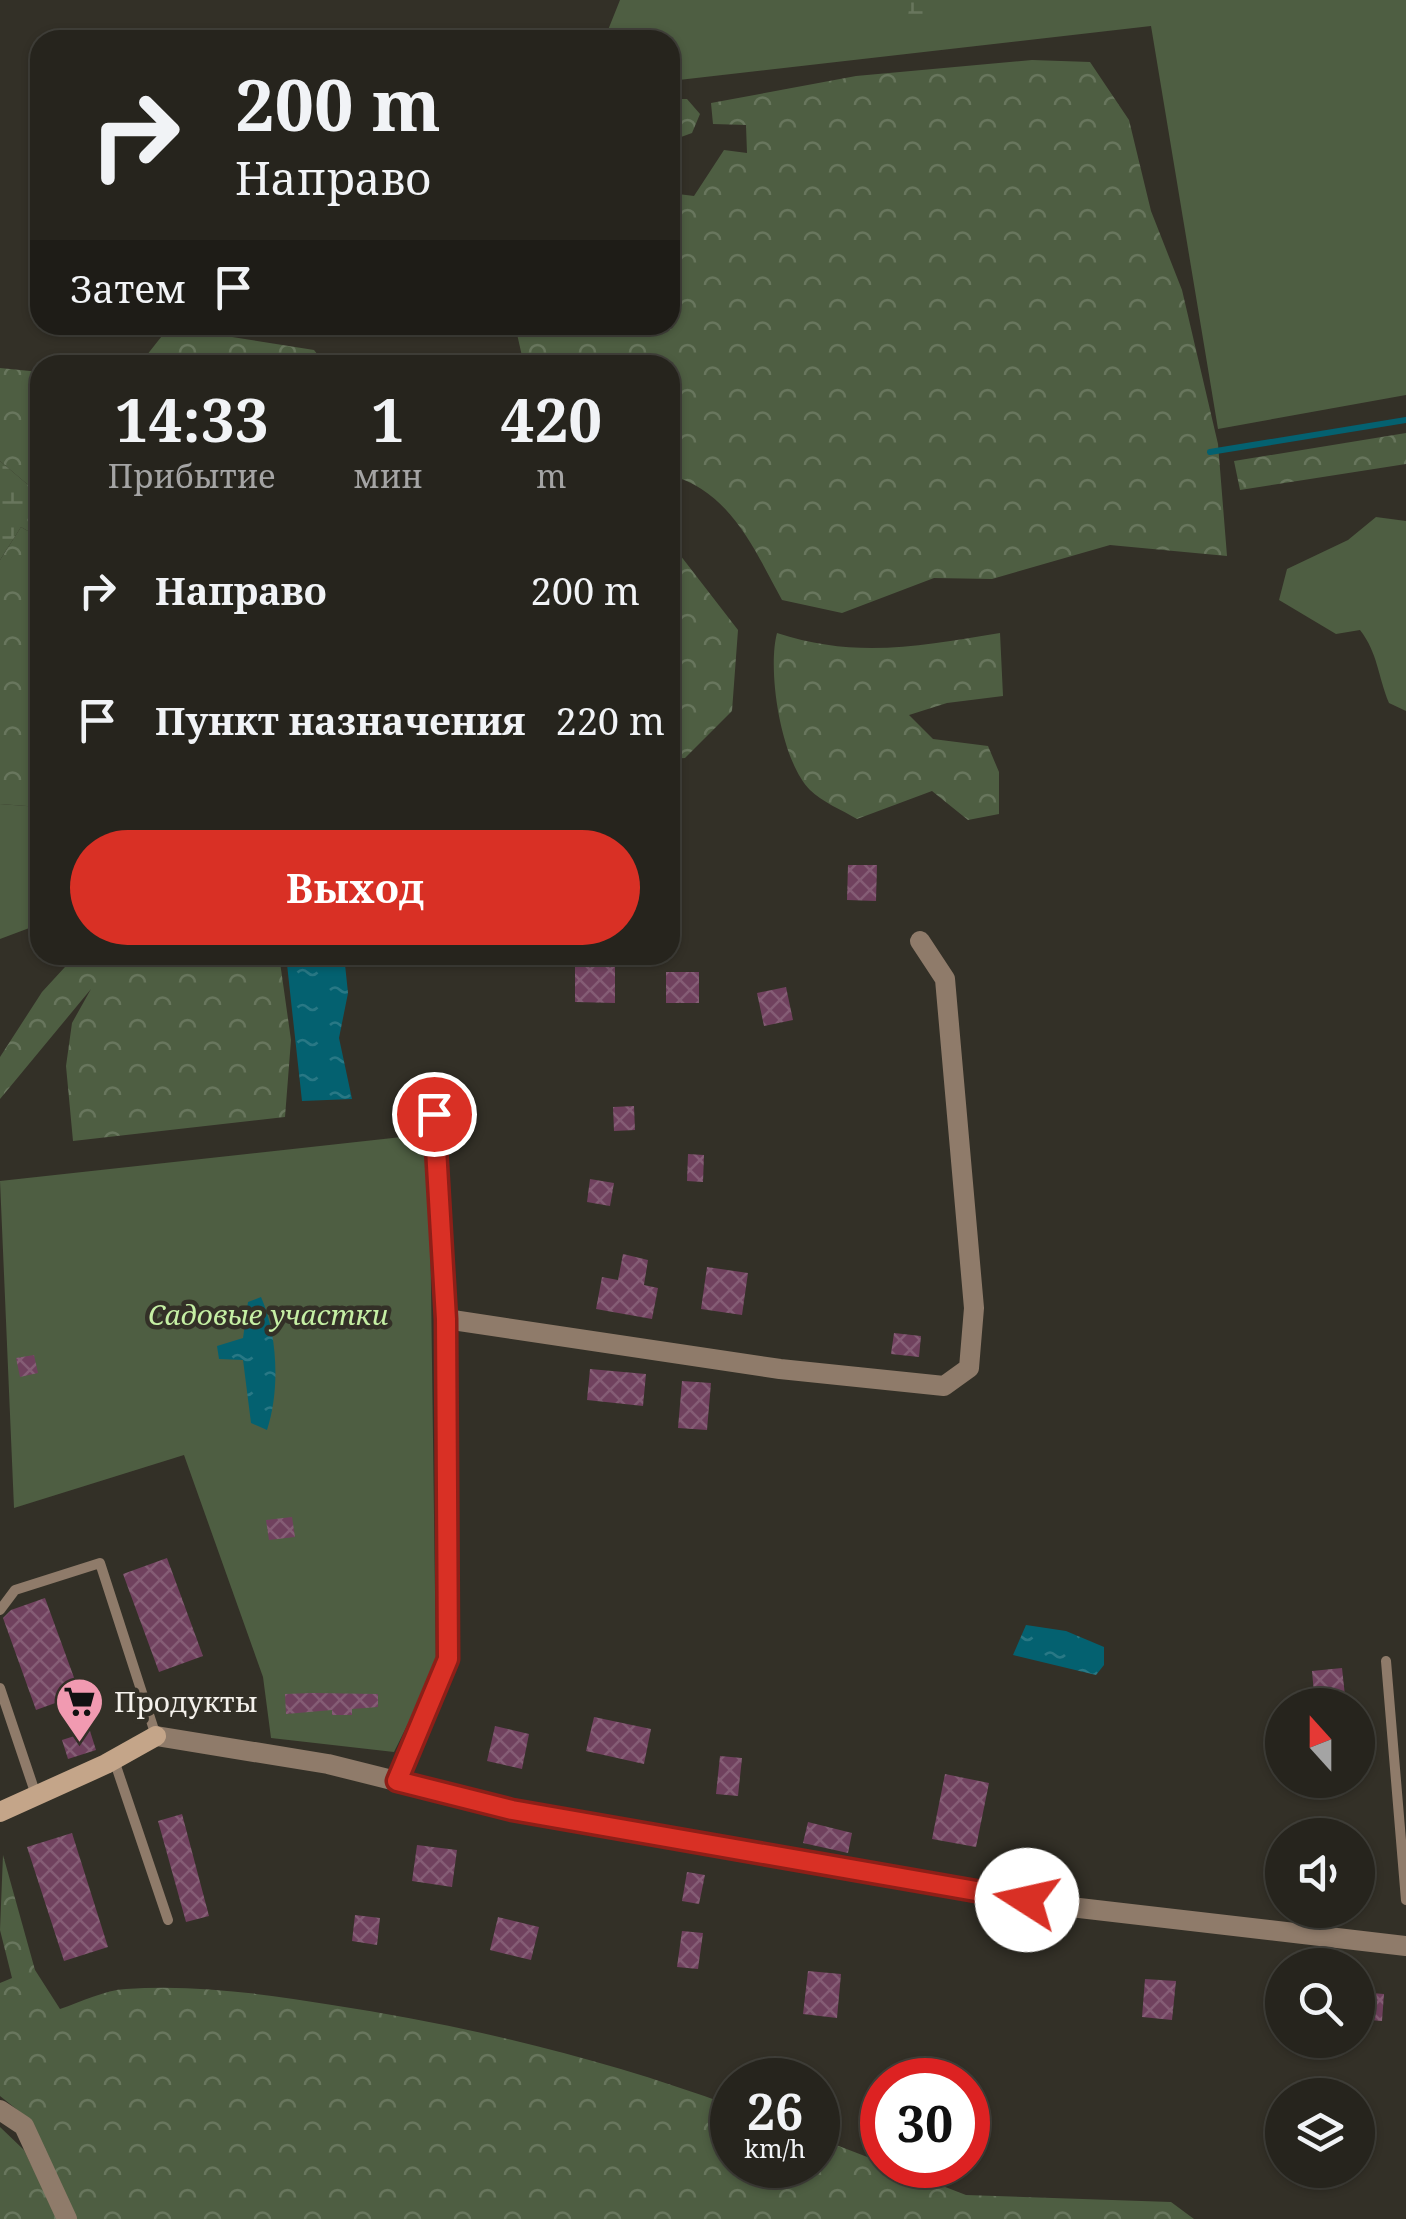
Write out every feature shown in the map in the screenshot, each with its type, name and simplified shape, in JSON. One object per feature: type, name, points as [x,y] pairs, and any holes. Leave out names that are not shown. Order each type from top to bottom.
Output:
[{"type":"street","points":[[446,1319],[742,1364],[944,1386],[969,1368],[974,1308],[945,979],[920,941]]},
{"type":"street","points":[[397,1781],[448,1659],[446,1319],[434,1114]]},
{"type":"street","points":[[0,1812],[114,1760],[156,1736],[328,1764],[512,1810],[1062,1906],[1406,1946]]},
{"type":"street","points":[[0,2110],[24,2126],[67,2219]]},
{"type":"lane","points":[[0,1610],[15,1590],[100,1563],[156,1736]]},
{"type":"lane","points":[[1386,1661],[1406,1900]]},
{"type":"lane","points":[[0,1688],[36,1796]]},
{"type":"lane","points":[[114,1760],[168,1920]]},
{"type":"green space","points":[[620,0],[1406,0],[1406,395],[1218,429],[1151,26],[680,80],[680,30],[608,30]]},
{"type":"green space","points":[[910,0],[940,0],[935,25],[920,24],[908,17]]},
{"type":"green space","points":[[1032,60],[1090,62],[1129,120],[1151,211],[1182,290],[1218,444],[1227,556],[1110,545],[992,579],[934,578],[842,613],[782,600],[750,543],[725,509],[680,479],[680,355],[522,355],[517,335],[680,335],[680,194],[694,196],[724,150],[747,153],[746,125],[713,124],[711,103],[856,76]]},
{"type":"green space","points":[[680,99],[687,99],[700,114],[692,133],[680,137]]},
{"type":"green space","points":[[163,335],[219,335],[314,350],[318,355],[147,355]]},
{"type":"green space","points":[[0,368],[30,371],[30,486],[0,461]]},
{"type":"green space","points":[[1406,433],[1406,464],[1240,490],[1234,461]]},
{"type":"green space","points":[[0,461],[30,486],[30,532],[21,527],[0,560]]},
{"type":"green space","points":[[1376,517],[1406,521],[1406,711],[1389,703],[1374,656],[1360,630],[1336,634],[1279,600],[1287,569],[1348,540]]},
{"type":"green space","points":[[21,527],[30,532],[30,806],[0,804],[0,560]]},
{"type":"green space","points":[[680,555],[738,630],[732,711],[685,758],[680,758]]},
{"type":"green space","points":[[777,633],[834,646],[888,648],[1000,633],[1003,696],[947,703],[909,715],[933,739],[988,746],[999,772],[999,814],[968,820],[932,791],[857,819],[810,790],[791,759],[779,715],[774,669]]},
{"type":"green space","points":[[0,804],[30,806],[30,928],[0,939]]},
{"type":"green space","points":[[67,965],[280,965],[291,1040],[285,1117],[73,1141],[66,1066],[72,1023],[91,989],[0,1099],[0,1057],[42,992]]},
{"type":"green space","name":"Садовые участки","points":[[429,1134],[436,1667],[394,1752],[271,1738],[263,1677],[184,1455],[14,1508],[0,1181]]},
{"type":"green space","points":[[3,1855],[35,1970],[60,2009],[118,1990],[177,1988],[255,1994],[383,2013],[484,2034],[584,2058],[710,2098],[710,2188],[840,2188],[840,2146],[860,2154],[860,2188],[948,2188],[966,2195],[1171,2202],[1194,2219],[75,2219],[30,2120],[0,2096],[0,1983],[12,1978],[0,1930]]},
{"type":"green space","points":[[0,2127],[24,2150],[58,2219],[0,2219]]},
{"type":"water","points":[[287,965],[345,965],[348,993],[339,1038],[352,1099],[302,1101]]},
{"type":"water","points":[[261,1297],[271,1328],[275,1363],[274,1398],[267,1430],[251,1423],[243,1360],[219,1359],[217,1346],[243,1338],[248,1302]]},
{"type":"water","points":[[1026,1625],[1066,1631],[1104,1647],[1104,1665],[1096,1675],[1013,1655]]},
{"type":"building","points":[[848,865],[877,865],[876,901],[847,900]]},
{"type":"building","points":[[575,965],[615,965],[615,1003],[575,1002]]},
{"type":"building","points":[[666,972],[699,972],[699,1003],[666,1003]]},
{"type":"building","points":[[786,987],[793,1020],[764,1026],[757,993]]},
{"type":"building","points":[[634,1106],[635,1130],[614,1131],[613,1107]]},
{"type":"building","points":[[688,1154],[704,1155],[703,1182],[687,1181]]},
{"type":"building","points":[[590,1179],[614,1183],[610,1206],[587,1202]]},
{"type":"building","points":[[623,1254],[648,1260],[644,1285],[658,1288],[652,1319],[596,1309],[602,1277],[618,1280]]},
{"type":"building","points":[[707,1267],[748,1273],[742,1315],[701,1309]]},
{"type":"building","points":[[894,1333],[921,1336],[919,1357],[891,1354]]},
{"type":"building","points":[[34,1355],[38,1373],[20,1377],[16,1358]]},
{"type":"building","points":[[590,1369],[646,1374],[643,1406],[587,1400]]},
{"type":"building","points":[[682,1381],[711,1383],[707,1430],[678,1428]]},
{"type":"building","points":[[292,1517],[295,1537],[269,1540],[266,1520]]},
{"type":"building","points":[[167,1558],[203,1656],[159,1672],[123,1574]]},
{"type":"building","points":[[45,1598],[80,1694],[36,1710],[3,1618],[11,1610]]},
{"type":"building","points":[[1342,1668],[1344,1688],[1314,1688],[1312,1671]]},
{"type":"building","points":[[285,1694],[378,1694],[378,1707],[352,1709],[352,1715],[332,1715],[332,1710],[286,1714]]},
{"type":"building","points":[[594,1717],[651,1729],[644,1764],[586,1751]]},
{"type":"building","points":[[495,1726],[529,1734],[522,1769],[487,1761]]},
{"type":"building","name":"Продукты","points":[[90,1731],[96,1750],[68,1759],[62,1740]]},
{"type":"building","points":[[720,1756],[742,1758],[738,1796],[716,1794]]},
{"type":"building","points":[[945,1774],[989,1783],[976,1847],[932,1839]]},
{"type":"building","points":[[182,1814],[209,1916],[186,1922],[158,1821]]},
{"type":"building","points":[[808,1822],[852,1833],[848,1853],[803,1843]]},
{"type":"building","points":[[72,1833],[108,1947],[64,1961],[27,1847]]},
{"type":"building","points":[[417,1845],[457,1850],[452,1887],[412,1881]]},
{"type":"building","points":[[687,1872],[705,1875],[699,1904],[682,1901]]},
{"type":"building","points":[[355,1915],[380,1918],[377,1945],[352,1941]]},
{"type":"building","points":[[498,1917],[539,1927],[531,1960],[490,1950]]},
{"type":"building","points":[[682,1931],[703,1933],[698,1969],[677,1967]]},
{"type":"building","points":[[808,1971],[841,1974],[837,2018],[803,2014]]},
{"type":"building","points":[[1145,1979],[1176,1981],[1172,2020],[1142,2017]]},
{"type":"building","points":[[1375,1993],[1384,1994],[1382,2021],[1375,2020]]},
{"type":"waterway","points":[[1210,452],[1406,420]]},
{"type":"place","name":"Продукты","points":[[79,1744]]},
{"type":"route","points":[[434,1114],[446,1319],[448,1659],[397,1781],[512,1810],[1027,1900]]}]
